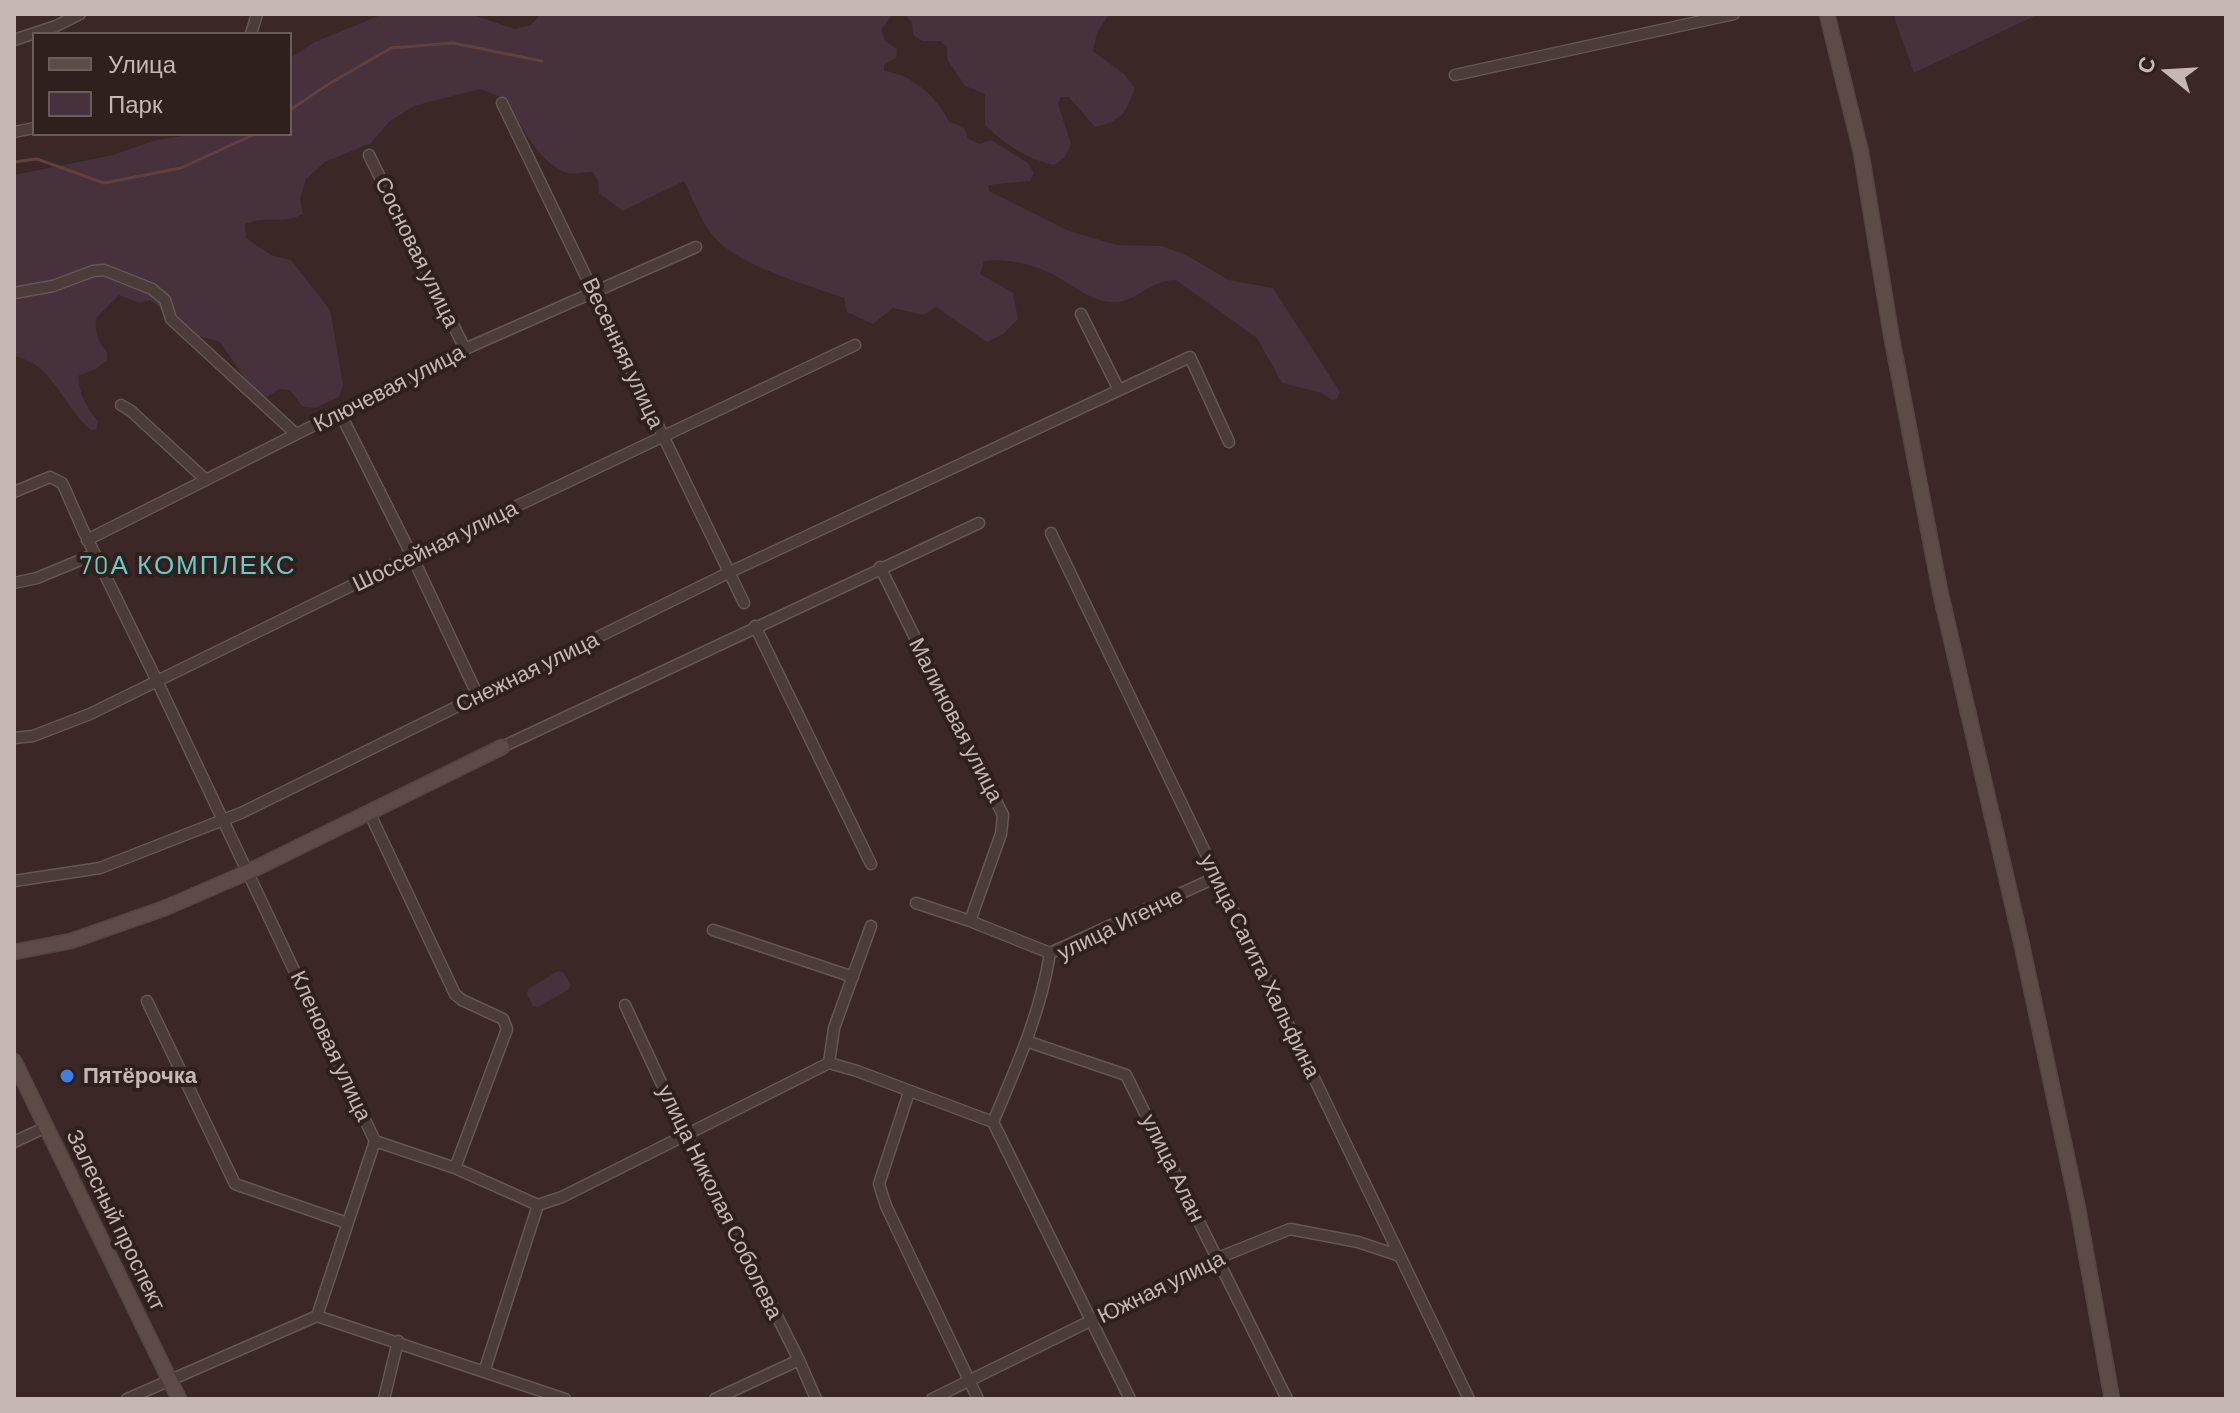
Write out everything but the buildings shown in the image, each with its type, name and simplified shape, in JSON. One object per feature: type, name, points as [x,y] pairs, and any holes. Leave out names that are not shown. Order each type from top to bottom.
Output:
[{"type":"street","points":[[38,32],[80,14]]},
{"type":"street","points":[[1455,75],[1734,14]]},
{"type":"street","points":[[1827,14],[1861,152],[1891,334],[1940,591],[2021,941],[2078,1209],[2112,1399]]},
{"type":"street","name":"Весенняя улица","points":[[502,103],[744,603]]},
{"type":"street","name":"Сосновая улица","points":[[369,155],[465,349]]},
{"type":"street","name":"Ключевая улица","points":[[85,535],[206,480],[465,349],[696,247]]},
{"type":"street","points":[[14,293],[53,286],[104,270],[152,289],[165,300],[171,319],[296,434]]},
{"type":"street","points":[[1081,314],[1119,390]]},
{"type":"street","name":"Шоссейная улица","points":[[14,738],[33,736],[90,714],[412,556],[855,345]]},
{"type":"street","name":"Снежная улица","points":[[14,881],[100,868],[224,820],[730,572],[1190,357],[1229,442]]},
{"type":"street","points":[[121,405],[206,480]]},
{"type":"street","points":[[340,413],[478,696]]},
{"type":"street","name":"Кленовая улица","points":[[14,492],[44,478],[56,479],[65,489],[375,1141],[317,1316]]},
{"type":"street","points":[[14,952],[71,941],[165,908],[248,872],[755,626],[979,523]]},
{"type":"street","name":"улица Сагита Хальфина","points":[[1051,533],[1469,1399]]},
{"type":"street","points":[[14,583],[37,578],[95,554]]},
{"type":"street","name":"Малиновая улица","points":[[880,567],[1003,815],[1001,834],[970,921]]},
{"type":"street","points":[[755,626],[871,864]]},
{"type":"street","points":[[369,812],[455,994],[503,1019],[507,1029],[455,1168]]},
{"type":"street","name":"улица Игенче","points":[[993,1122],[1026,1041],[1046,978],[1050,953],[1217,877]]},
{"type":"street","points":[[916,903],[1050,953]]},
{"type":"street","points":[[829,1063],[834,1028],[871,926]]},
{"type":"street","points":[[713,930],[853,977]]},
{"type":"street","points":[[147,1001],[235,1184],[347,1223]]},
{"type":"street","name":"улица Николая Соболева","points":[[625,1005],[816,1399]]},
{"type":"street","name":"улица Алан","points":[[1026,1041],[1126,1075],[1287,1399]]},
{"type":"street","name":"Залесный проспект","points":[[14,1061],[179,1399]]},
{"type":"street","points":[[375,1141],[455,1168],[538,1205],[562,1197],[829,1063],[857,1071],[993,1122],[1130,1399]]},
{"type":"street","points":[[909,1092],[879,1184],[886,1206],[978,1399]]},
{"type":"street","points":[[14,1142],[46,1127]]},
{"type":"street","points":[[484,1372],[538,1205]]},
{"type":"street","name":"Южная улица","points":[[932,1399],[1218,1258],[1290,1229],[1358,1242],[1400,1256]]},
{"type":"street","points":[[127,1399],[317,1316],[565,1399]]},
{"type":"street","points":[[384,1399],[398,1341]]},
{"type":"street","points":[[715,1399],[799,1360]]},
{"type":"green space","points":[[383,14],[470,14],[515,29],[531,25],[541,14],[893,14],[881,30],[885,41],[897,49],[896,58],[884,65],[884,71],[904,77],[923,89],[938,104],[949,122],[964,127],[968,139],[980,144],[991,140],[1028,163],[1034,173],[1030,181],[988,185],[989,191],[1069,231],[1117,245],[1162,246],[1186,255],[1229,280],[1273,288],[1340,392],[1337,399],[1332,400],[1322,393],[1282,383],[1257,338],[1176,280],[1160,283],[1126,300],[1109,302],[1091,297],[1034,266],[1009,261],[984,261],[980,274],[1013,293],[1018,319],[1003,334],[987,342],[936,307],[924,315],[893,308],[873,324],[847,312],[844,298],[775,274],[725,247],[705,224],[684,181],[623,211],[599,193],[593,172],[576,174],[557,169],[524,131],[508,100],[480,89],[414,106],[390,121],[371,143],[325,162],[306,179],[300,198],[303,214],[289,219],[245,224],[246,238],[271,255],[291,260],[330,310],[343,385],[339,397],[315,408],[302,406],[290,390],[280,389],[266,397],[250,386],[220,342],[199,336],[150,300],[139,303],[119,295],[96,318],[97,336],[107,352],[107,360],[96,369],[78,376],[84,400],[98,421],[97,429],[91,430],[39,368],[14,356],[14,175],[113,155],[156,140],[183,136],[292,136],[292,57],[315,42]]},
{"type":"green space","points":[[904,14],[1109,14],[1097,33],[1093,51],[1124,74],[1135,88],[1122,115],[1095,127],[1069,97],[1061,97],[1058,104],[1071,144],[1064,158],[1054,165],[1045,163],[1017,150],[985,125],[985,94],[965,86],[947,59],[947,47],[940,41],[922,41],[913,35],[912,22]]},
{"type":"green space","points":[[1893,14],[2039,14],[1914,73]]},
{"type":"green space","points":[[558,971],[563,972],[571,985],[568,990],[538,1007],[533,1006],[528,989]]},
{"type":"waterway","points":[[292,109],[391,48],[453,43],[542,61]]},
{"type":"waterway","points":[[14,162],[37,159],[104,183],[181,168],[251,136]]},
{"type":"place","name":"Пятёрочка","points":[[67,1076]]},
{"type":"district","name":"70А КОМПЛЕКС","points":[[188,565]]}]
